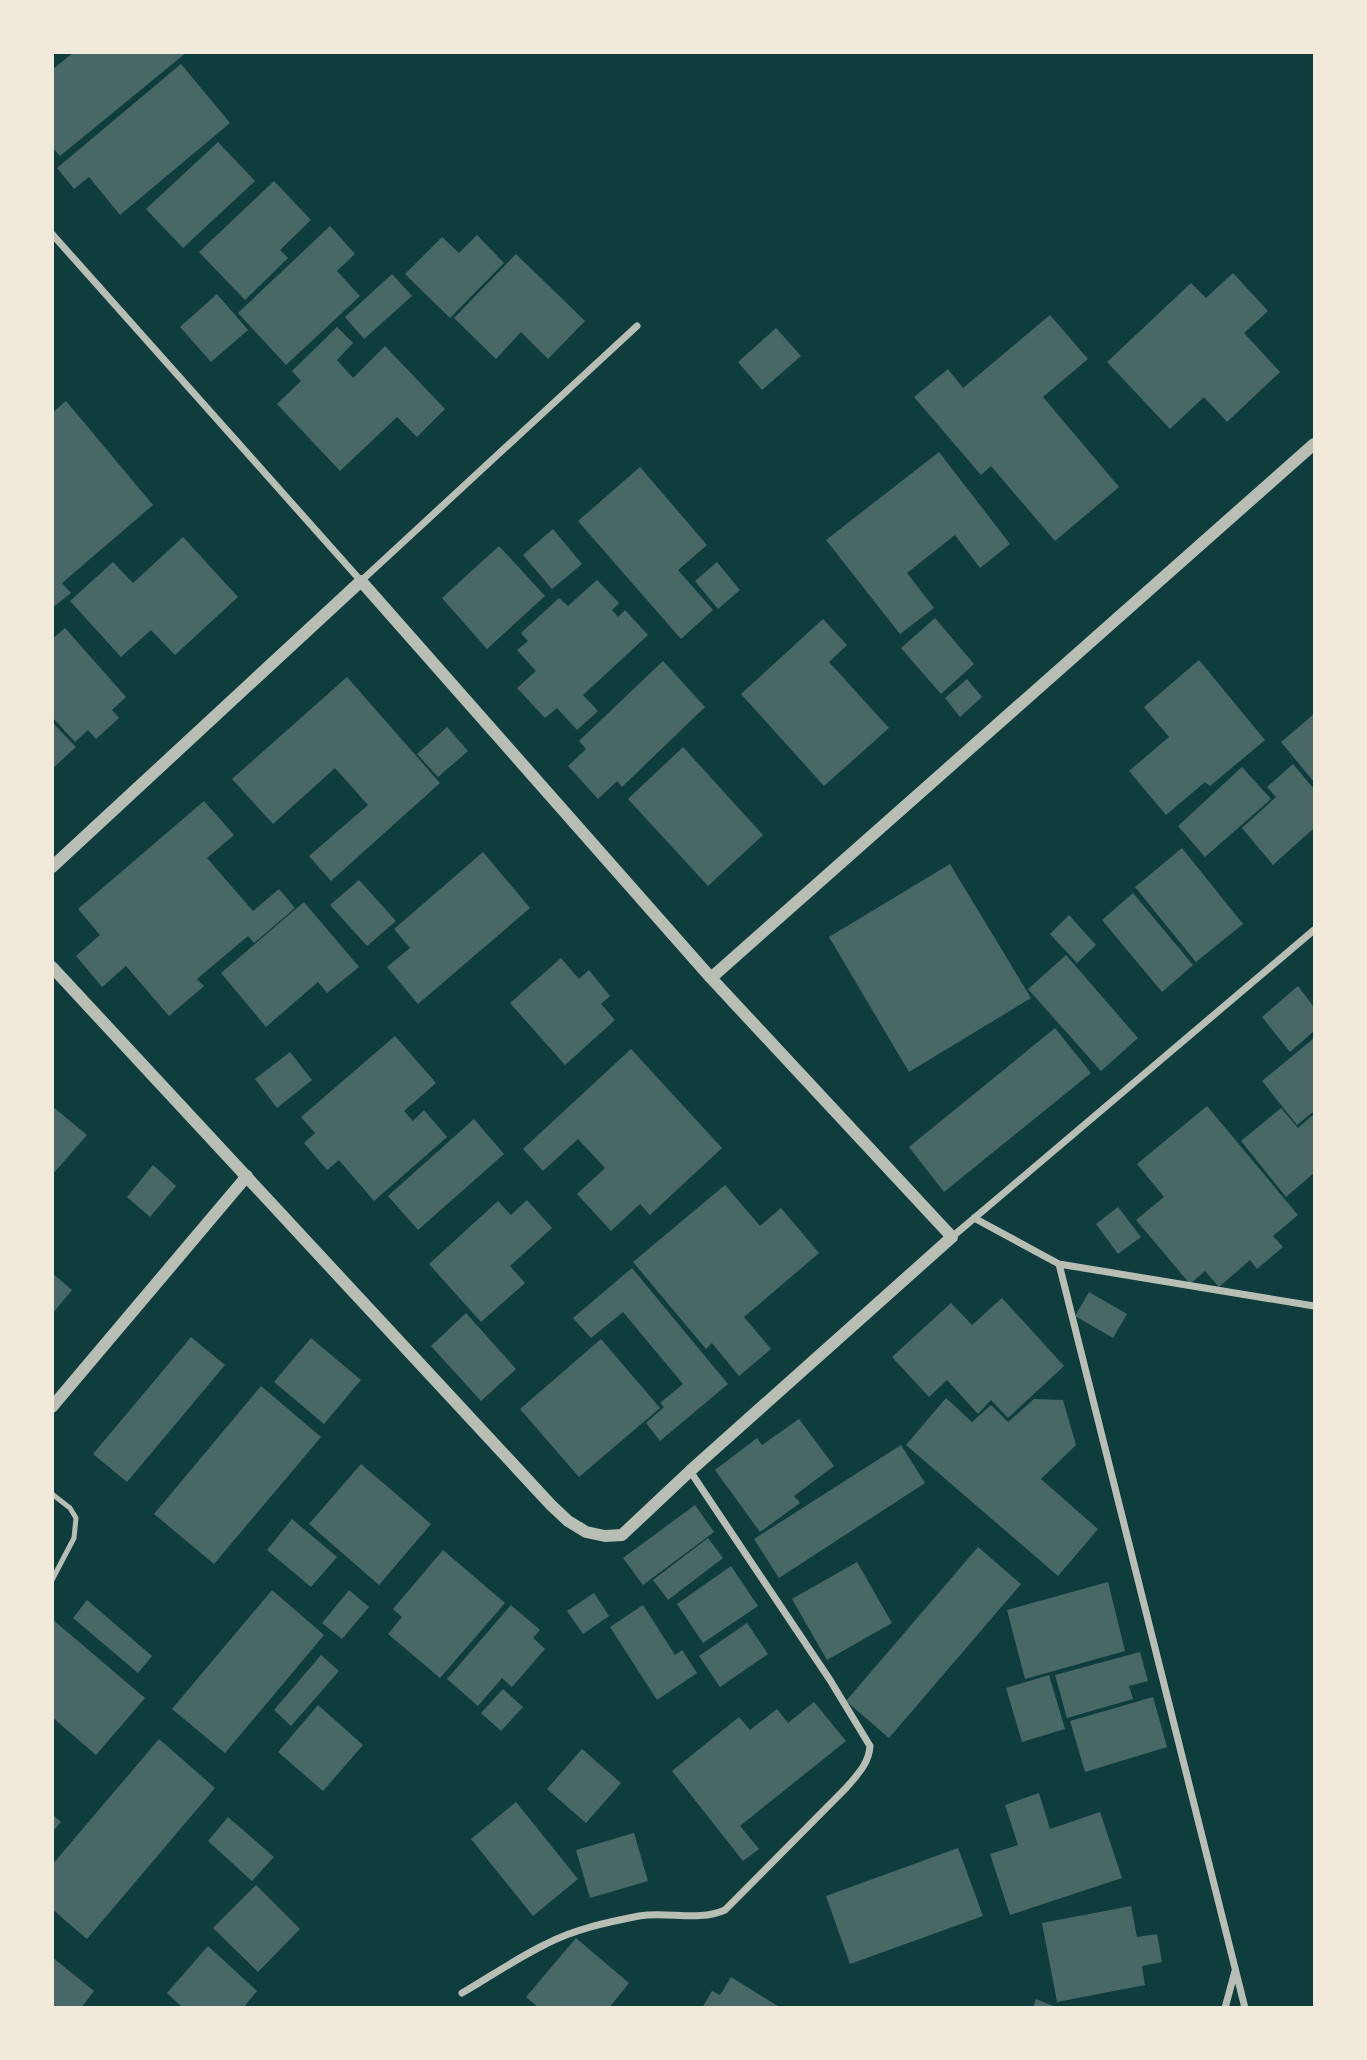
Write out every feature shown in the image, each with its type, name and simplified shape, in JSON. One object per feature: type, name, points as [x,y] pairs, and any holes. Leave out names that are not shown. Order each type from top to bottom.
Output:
[{"type":"street","points":[[52,234],[711,978],[953,1237]]},
{"type":"street","points":[[52,867],[637,326]]},
{"type":"street","points":[[711,978],[1314,444]]},
{"type":"street","points":[[52,967],[551,1505],[568,1521],[586,1532],[606,1536],[622,1535],[974,1218],[1314,930]]},
{"type":"street","points":[[52,1407],[247,1175]]},
{"type":"street","points":[[974,1218],[1059,1264],[1314,1306]]},
{"type":"street","points":[[1059,1264],[1245,2007]]},
{"type":"street","points":[[462,1993],[547,1943],[588,1927],[643,1915],[700,1916],[714,1915],[725,1910],[847,1787],[869,1756],[870,1746],[830,1680],[690,1471]]},
{"type":"street","points":[[1225,2007],[1236,1970]]},
{"type":"lane","points":[[52,1494],[70,1508],[76,1518],[74,1538],[52,1580]]},
{"type":"building","points":[[74,52],[187,52],[60,156],[52,147],[52,70]]},
{"type":"building","points":[[181,64],[230,123],[120,215],[89,177],[74,189],[57,168]]},
{"type":"building","points":[[218,142],[255,181],[183,248],[146,209]]},
{"type":"building","points":[[274,181],[311,220],[280,250],[288,258],[245,300],[199,252]]},
{"type":"building","points":[[330,226],[355,254],[337,271],[360,296],[286,365],[238,313]]},
{"type":"building","points":[[477,235],[504,263],[450,318],[405,274],[442,237],[459,253]]},
{"type":"building","points":[[516,254],[585,321],[548,359],[521,332],[496,359],[454,318]]},
{"type":"building","points":[[1233,273],[1268,311],[1244,333],[1280,372],[1227,422],[1204,397],[1170,429],[1107,362],[1191,283],[1206,298]]},
{"type":"building","points":[[392,274],[412,296],[364,339],[345,317]]},
{"type":"building","points":[[217,294],[248,330],[211,362],[180,327]]},
{"type":"building","points":[[1050,315],[1088,359],[1043,397],[1119,487],[1055,541],[991,466],[981,475],[914,397],[948,369],[963,388]]},
{"type":"building","points":[[337,327],[353,343],[337,360],[353,378],[385,346],[445,409],[417,437],[397,417],[340,471],[277,404],[301,381],[292,371]]},
{"type":"building","points":[[776,328],[801,356],[762,390],[738,362]]},
{"type":"building","points":[[66,401],[153,505],[62,583],[71,593],[52,608],[52,413]]},
{"type":"building","points":[[939,452],[1010,544],[980,568],[955,535],[907,573],[934,608],[900,634],[826,540]]},
{"type":"building","points":[[640,467],[707,545],[678,570],[713,610],[681,639],[578,521]]},
{"type":"building","points":[[553,529],[582,564],[552,589],[523,555]]},
{"type":"building","points":[[183,537],[238,597],[175,655],[151,630],[121,657],[70,601],[113,562],[133,583]]},
{"type":"building","points":[[499,546],[545,596],[487,649],[442,598]]},
{"type":"building","points":[[717,562],[740,590],[718,609],[695,581]]},
{"type":"building","points":[[597,580],[619,603],[612,610],[618,617],[625,610],[648,635],[583,695],[598,711],[577,730],[557,708],[545,718],[517,688],[536,671],[517,650],[528,641],[521,633],[559,598],[568,606]]},
{"type":"building","points":[[935,618],[974,664],[941,694],[901,648]]},
{"type":"building","points":[[823,619],[847,645],[829,662],[889,728],[824,786],[741,694]]},
{"type":"building","points":[[65,628],[126,697],[112,710],[119,718],[96,739],[88,730],[75,742],[52,717],[52,639]]},
{"type":"building","points":[[1199,660],[1265,740],[1210,786],[1205,782],[1166,815],[1129,771],[1169,737],[1144,707]]},
{"type":"building","points":[[663,661],[705,707],[622,787],[617,781],[598,799],[568,766],[586,749],[579,741]]},
{"type":"building","points":[[347,677],[440,783],[331,881],[309,856],[368,805],[335,768],[273,824],[232,779]]},
{"type":"building","points":[[967,679],[982,697],[960,717],[945,698]]},
{"type":"building","points":[[1314,714],[1314,782],[1281,742]]},
{"type":"building","points":[[52,722],[76,747],[52,769]]},
{"type":"building","points":[[447,727],[468,751],[438,777],[417,754]]},
{"type":"building","points":[[683,747],[763,835],[708,886],[628,799]]},
{"type":"building","points":[[1293,764],[1314,789],[1314,828],[1273,865],[1242,828],[1276,797],[1267,787]]},
{"type":"building","points":[[1242,767],[1271,799],[1205,857],[1178,826]]},
{"type":"building","points":[[204,801],[234,835],[207,858],[253,911],[279,889],[295,908],[254,943],[248,936],[197,979],[204,986],[169,1016],[126,966],[102,987],[76,956],[100,935],[78,909]]},
{"type":"building","points":[[1182,848],[1243,924],[1196,962],[1135,887]]},
{"type":"building","points":[[483,852],[530,908],[418,1004],[387,967],[410,948],[394,929]]},
{"type":"building","points":[[950,864],[1031,998],[909,1072],[829,937]]},
{"type":"building","points":[[359,880],[396,921],[367,946],[330,905]]},
{"type":"building","points":[[1133,893],[1193,965],[1162,992],[1102,920]]},
{"type":"building","points":[[304,902],[359,967],[327,993],[318,982],[266,1027],[221,973]]},
{"type":"building","points":[[1069,915],[1096,945],[1077,963],[1050,934]]},
{"type":"building","points":[[1066,955],[1138,1038],[1101,1071],[1028,989]]},
{"type":"building","points":[[561,958],[579,979],[589,970],[610,996],[601,1004],[615,1020],[565,1065],[510,1003]]},
{"type":"building","points":[[1298,986],[1314,1007],[1314,1031],[1290,1052],[1262,1017]]},
{"type":"building","points":[[1055,1028],[1091,1073],[944,1192],[909,1147]]},
{"type":"building","points":[[395,1036],[436,1083],[404,1111],[413,1121],[424,1110],[447,1137],[374,1201],[339,1160],[327,1170],[304,1143],[315,1133],[301,1117]]},
{"type":"building","points":[[1314,1038],[1314,1111],[1297,1125],[1262,1081]]},
{"type":"building","points":[[631,1049],[722,1148],[650,1215],[640,1204],[611,1231],[577,1194],[605,1168],[578,1139],[543,1171],[523,1149]]},
{"type":"building","points":[[290,1052],[312,1080],[277,1108],[255,1079]]},
{"type":"building","points":[[52,1106],[87,1135],[52,1175]]},
{"type":"building","points":[[1207,1106],[1298,1215],[1273,1236],[1283,1247],[1257,1269],[1250,1260],[1219,1287],[1205,1271],[1190,1284],[1136,1220],[1164,1197],[1137,1164]]},
{"type":"building","points":[[1281,1108],[1298,1128],[1314,1114],[1314,1173],[1286,1197],[1241,1141]]},
{"type":"building","points":[[474,1119],[504,1154],[418,1230],[388,1196]]},
{"type":"building","points":[[153,1165],[176,1186],[150,1217],[127,1197]]},
{"type":"building","points":[[725,1185],[760,1226],[781,1208],[819,1253],[744,1317],[771,1349],[739,1376],[712,1343],[706,1349],[633,1262]]},
{"type":"building","points":[[527,1200],[552,1228],[510,1266],[525,1283],[481,1322],[429,1264],[498,1201],[511,1215]]},
{"type":"building","points":[[1118,1207],[1141,1237],[1118,1254],[1096,1224]]},
{"type":"building","points":[[632,1268],[728,1384],[660,1441],[646,1423],[664,1407],[660,1403],[683,1384],[623,1312],[591,1338],[573,1318]]},
{"type":"building","points":[[52,1273],[72,1290],[52,1314]]},
{"type":"building","points":[[1089,1292],[1127,1314],[1113,1338],[1075,1316]]},
{"type":"building","points":[[1002,1298],[1064,1366],[1008,1418],[991,1400],[978,1414],[947,1380],[929,1397],[892,1357],[951,1303],[972,1325]]},
{"type":"building","points":[[466,1313],[516,1369],[481,1401],[431,1346]]},
{"type":"building","points":[[191,1337],[225,1365],[127,1482],[93,1454]]},
{"type":"building","points":[[311,1338],[361,1380],[324,1424],[274,1382]]},
{"type":"building","points":[[601,1339],[660,1408],[579,1477],[520,1409]]},
{"type":"building","points":[[261,1386],[321,1437],[214,1564],[154,1514]]},
{"type":"building","points":[[946,1398],[972,1422],[991,1405],[1008,1422],[1034,1399],[1063,1400],[1076,1445],[1041,1479],[1098,1529],[1058,1576],[906,1445]]},
{"type":"building","points":[[799,1419],[834,1466],[794,1496],[800,1503],[760,1532],[715,1470],[757,1438],[762,1445]]},
{"type":"building","points":[[901,1445],[925,1483],[779,1578],[754,1539]]},
{"type":"building","points":[[361,1464],[431,1524],[379,1585],[309,1524]]},
{"type":"building","points":[[695,1505],[714,1532],[643,1585],[623,1558]]},
{"type":"building","points":[[292,1519],[337,1557],[311,1587],[267,1550]]},
{"type":"building","points":[[708,1538],[723,1558],[668,1600],[653,1580]]},
{"type":"building","points":[[978,1547],[1021,1584],[889,1738],[846,1701]]},
{"type":"building","points":[[443,1550],[505,1603],[440,1678],[388,1634],[402,1617],[393,1609]]},
{"type":"building","points":[[857,1562],[892,1623],[827,1660],[792,1599]]},
{"type":"building","points":[[731,1566],[758,1606],[703,1643],[677,1604]]},
{"type":"building","points":[[1108,1582],[1125,1651],[1025,1679],[1007,1610]]},
{"type":"building","points":[[272,1590],[324,1635],[225,1753],[172,1709]]},
{"type":"building","points":[[349,1590],[369,1607],[342,1639],[322,1623]]},
{"type":"building","points":[[594,1593],[609,1616],[583,1634],[567,1611]]},
{"type":"building","points":[[87,1600],[152,1656],[138,1673],[73,1618]]},
{"type":"building","points":[[511,1605],[540,1630],[533,1638],[545,1649],[512,1687],[502,1678],[478,1706],[447,1679]]},
{"type":"building","points":[[643,1605],[675,1655],[682,1650],[697,1673],[657,1700],[610,1627]]},
{"type":"building","points":[[52,1619],[145,1698],[96,1755],[52,1717]]},
{"type":"building","points":[[747,1623],[768,1654],[720,1687],[699,1656]]},
{"type":"building","points":[[1140,1652],[1148,1681],[1129,1686],[1133,1699],[1067,1718],[1055,1675]]},
{"type":"building","points":[[321,1655],[339,1671],[291,1726],[274,1710]]},
{"type":"building","points":[[1049,1675],[1065,1729],[1022,1742],[1006,1688]]},
{"type":"building","points":[[503,1689],[523,1707],[501,1731],[481,1713]]},
{"type":"building","points":[[1153,1697],[1167,1747],[1085,1772],[1070,1721]]},
{"type":"building","points":[[814,1702],[846,1741],[740,1826],[759,1849],[743,1861],[672,1771],[739,1717],[750,1730],[777,1709],[788,1723]]},
{"type":"building","points":[[318,1705],[363,1745],[323,1791],[278,1752]]},
{"type":"building","points":[[159,1739],[215,1788],[87,1939],[52,1909],[52,1865]]},
{"type":"building","points":[[582,1749],[621,1783],[586,1823],[547,1789]]},
{"type":"building","points":[[1039,1793],[1050,1829],[1100,1812],[1122,1878],[1010,1915],[990,1854],[1018,1845],[1005,1805]]},
{"type":"building","points":[[516,1802],[578,1879],[533,1916],[471,1839]]},
{"type":"building","points":[[52,1814],[61,1822],[52,1832]]},
{"type":"building","points":[[228,1817],[274,1857],[252,1881],[208,1841]]},
{"type":"building","points":[[634,1833],[648,1881],[590,1898],[576,1850]]},
{"type":"building","points":[[958,1848],[983,1916],[850,1964],[826,1896]]},
{"type":"building","points":[[256,1885],[300,1929],[258,1972],[213,1928]]},
{"type":"building","points":[[1131,1906],[1137,1937],[1157,1934],[1162,1962],[1142,1966],[1145,1985],[1057,2002],[1042,1923]]},
{"type":"building","points":[[576,1938],[629,1983],[609,2008],[539,2008],[526,1997]]},
{"type":"building","points":[[208,1946],[257,1991],[243,2008],[183,2008],[167,1993]]},
{"type":"building","points":[[52,1957],[94,1991],[81,2008],[52,2008]]},
{"type":"building","points":[[731,1977],[781,2008],[702,2008],[712,1991],[720,1995]]},
{"type":"building","points":[[1036,1999],[1056,2007],[1056,2008],[1033,2008]]}]
